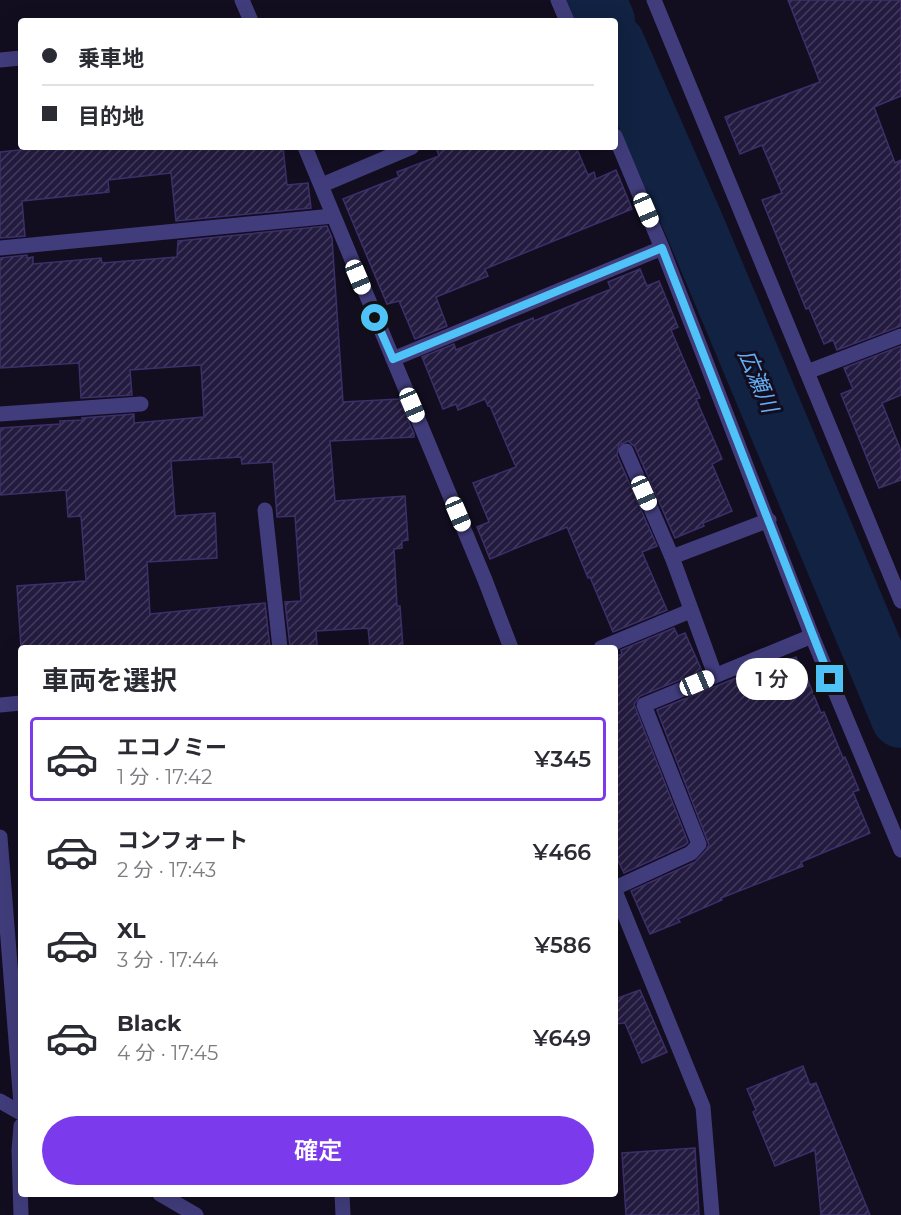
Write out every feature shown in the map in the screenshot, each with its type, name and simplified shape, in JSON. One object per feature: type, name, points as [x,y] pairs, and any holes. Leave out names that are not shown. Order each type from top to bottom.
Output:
[{"type":"street","points":[[242,0],[251,18]]},
{"type":"street","points":[[558,0],[566,18]]},
{"type":"street","points":[[654,0],[901,601]]},
{"type":"street","points":[[0,60],[18,58]]},
{"type":"street","points":[[618,143],[662,248],[812,636],[901,850]]},
{"type":"street","points":[[307,150],[510,645]]},
{"type":"street","points":[[322,185],[405,150]]},
{"type":"street","points":[[0,248],[333,216]]},
{"type":"street","points":[[393,359],[662,248]]},
{"type":"street","points":[[807,372],[901,336]]},
{"type":"street","points":[[0,414],[141,404]]},
{"type":"street","points":[[626,451],[672,557],[715,675]]},
{"type":"street","points":[[265,510],[280,645]]},
{"type":"street","points":[[672,557],[769,520]]},
{"type":"street","points":[[608,645],[690,611]]},
{"type":"street","points":[[618,888],[691,853],[699,844],[644,705],[812,636]]},
{"type":"street","points":[[0,705],[18,703]]},
{"type":"street","points":[[0,837],[18,1066]]},
{"type":"street","points":[[618,896],[703,1107],[712,1215]]},
{"type":"street","points":[[0,1101],[18,1111]]},
{"type":"street","points":[[21,1197],[21,1215]]},
{"type":"street","points":[[165,1197],[196,1215]]},
{"type":"street","points":[[342,1197],[343,1215]]},
{"type":"building","points":[[788,0],[901,0],[901,96],[874,107],[895,163],[901,160],[901,326],[837,350],[833,340],[824,344],[809,308],[806,309],[762,200],[782,193],[762,145],[740,154],[725,117],[820,82]]},
{"type":"building","points":[[19,150],[283,150],[287,185],[308,183],[311,208],[176,221],[171,173],[108,180],[109,192],[22,201],[25,236],[0,238],[0,152]]},
{"type":"building","points":[[437,150],[577,150],[588,175],[594,172],[596,179],[616,170],[632,209],[485,269],[488,276],[436,297],[447,326],[415,339],[399,301],[387,304],[343,199],[399,177],[397,172],[439,156]]},
{"type":"building","points":[[327,226],[332,238],[343,402],[399,399],[414,434],[414,437],[330,441],[335,501],[405,496],[408,540],[402,541],[402,548],[394,549],[397,606],[400,606],[403,645],[370,645],[368,628],[316,631],[317,645],[290,645],[285,602],[301,601],[295,516],[277,517],[273,462],[242,464],[241,457],[171,461],[175,516],[215,513],[217,558],[147,562],[150,614],[265,603],[270,645],[21,645],[17,586],[86,581],[81,516],[68,517],[66,490],[0,495],[0,428],[60,424],[60,421],[83,420],[82,418],[134,414],[134,423],[204,417],[201,365],[130,370],[132,395],[81,398],[79,363],[0,368],[0,258],[27,255],[27,258],[33,257],[33,264],[101,258],[102,263],[177,257],[178,241]]},
{"type":"building","points":[[640,269],[647,286],[659,281],[678,327],[671,330],[700,398],[696,399],[722,459],[712,464],[732,511],[675,538],[635,447],[628,441],[619,445],[617,455],[657,546],[642,552],[667,610],[613,632],[567,527],[490,559],[477,527],[489,522],[473,483],[516,467],[485,399],[458,410],[456,404],[443,409],[422,357],[454,344],[456,350],[533,318],[534,321],[611,289],[608,282]]},
{"type":"building","points":[[901,346],[901,395],[882,403],[901,451],[901,480],[879,488],[841,394],[853,389],[844,368]]},
{"type":"building","points":[[674,628],[678,636],[685,633],[702,671],[640,696],[634,704],[688,842],[624,873],[618,860],[618,656],[622,654],[621,650]]},
{"type":"building","points":[[796,657],[859,790],[853,792],[870,833],[801,862],[803,866],[721,898],[722,900],[678,919],[680,922],[650,934],[631,891],[695,862],[709,845],[657,710],[751,672],[752,675]]},
{"type":"building","points":[[640,990],[667,1052],[642,1063],[625,1023],[618,1024],[618,998]]},
{"type":"building","points":[[803,1066],[810,1085],[816,1083],[870,1215],[821,1215],[815,1150],[775,1166],[753,1112],[756,1110],[747,1089]]},
{"type":"building","points":[[695,1148],[699,1215],[626,1215],[622,1153]]},
{"type":"waterway","name":"広瀬川","points":[[596,0],[604,18]]},
{"type":"waterway","name":"広瀬川","points":[[618,51],[696,229],[901,718]]},
{"type":"route","points":[[375,318],[393,359],[662,248],[830,679]]}]
